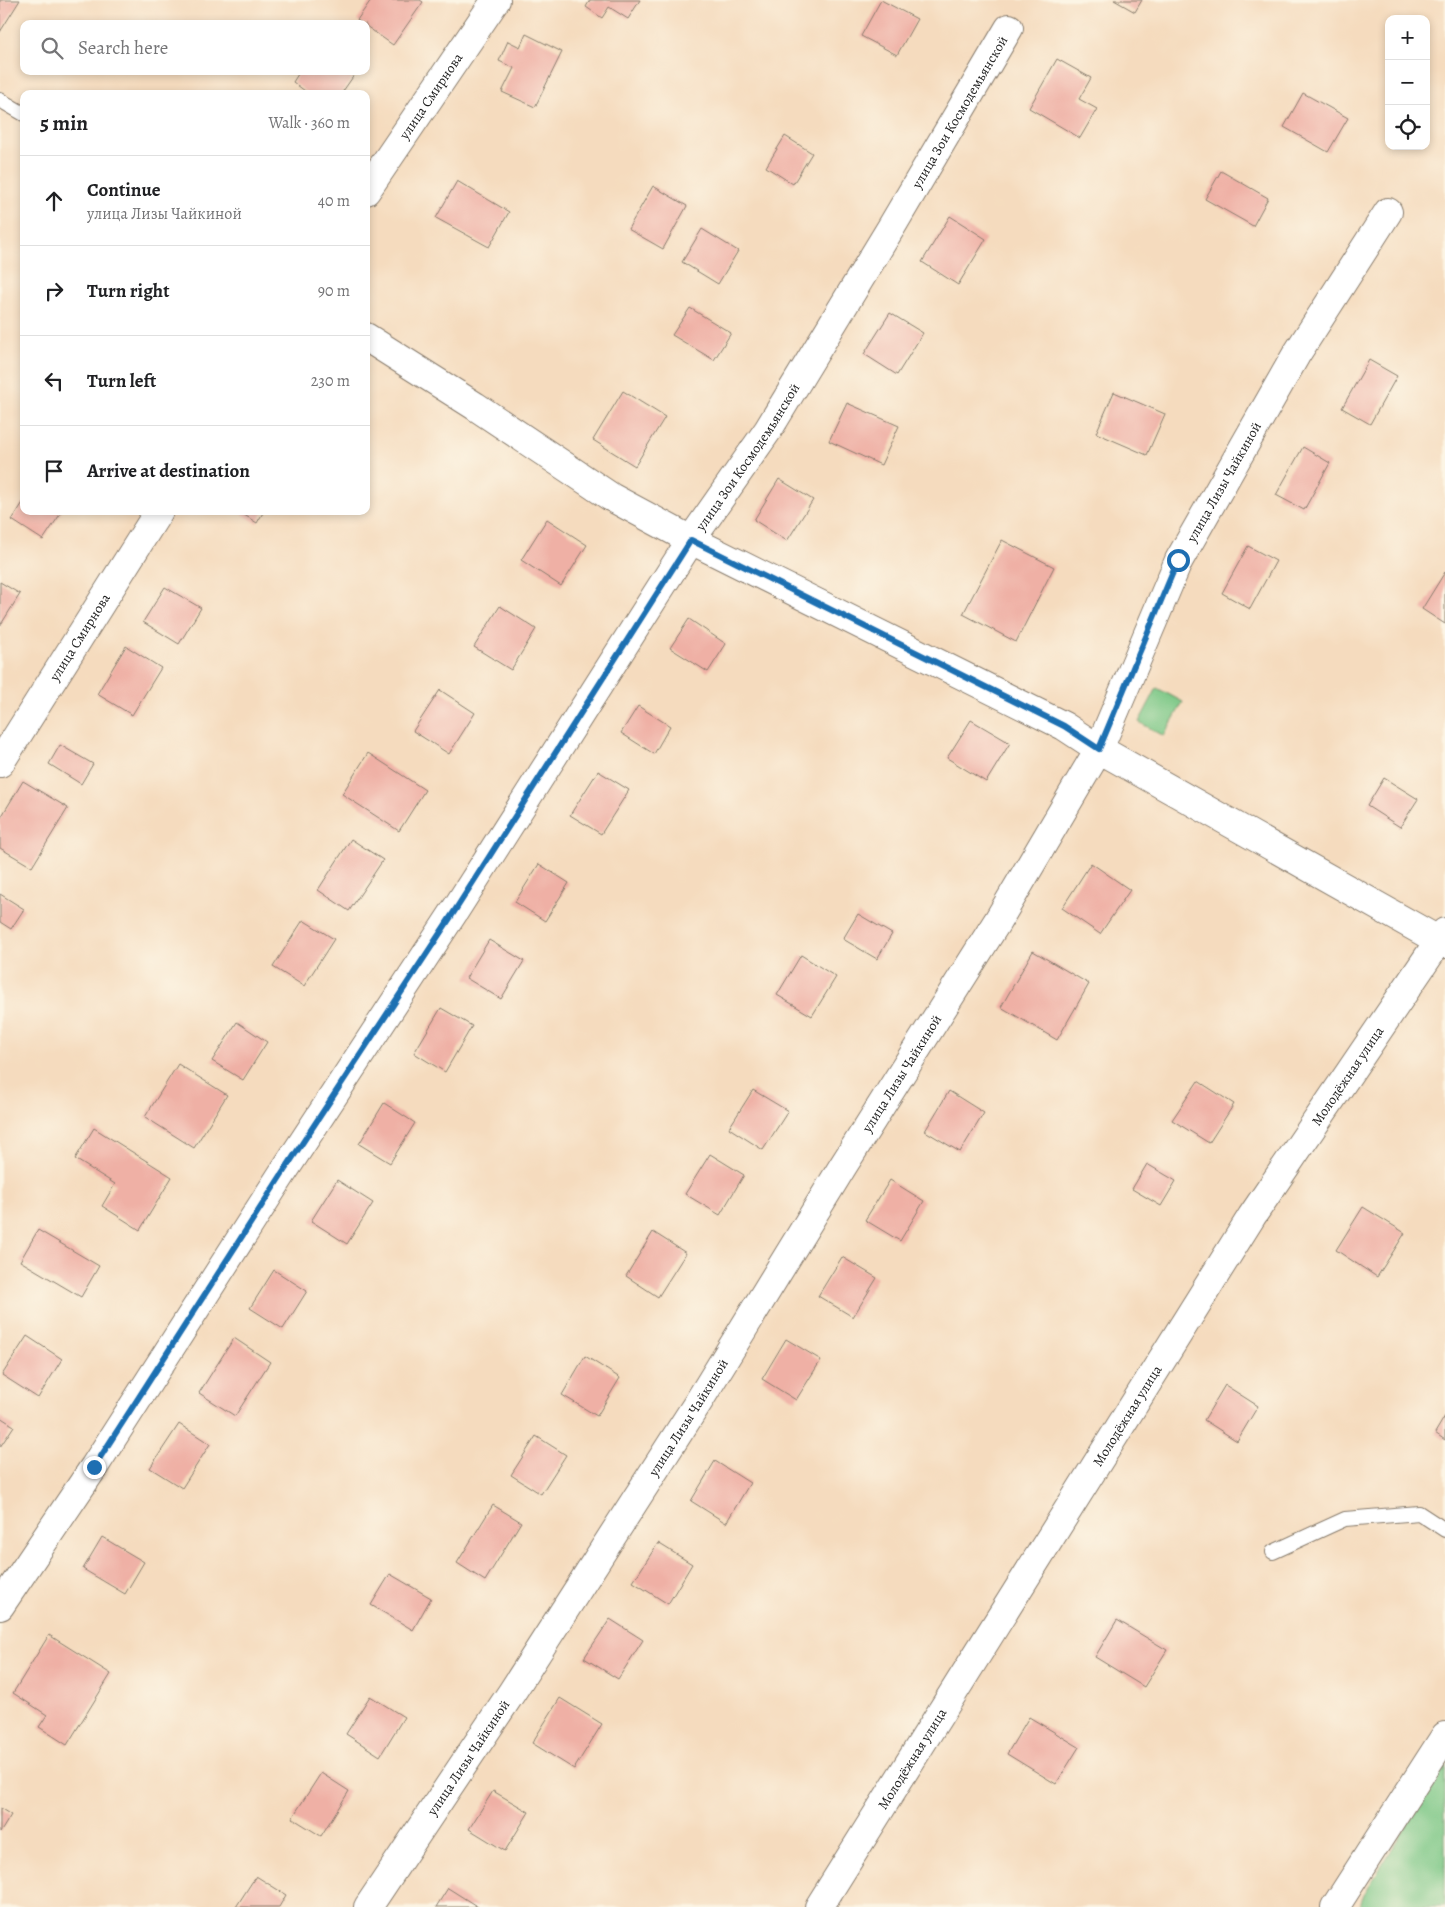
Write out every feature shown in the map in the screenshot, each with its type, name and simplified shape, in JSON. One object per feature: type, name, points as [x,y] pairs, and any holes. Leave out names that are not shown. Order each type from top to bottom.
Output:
[{"type":"street","name":"улица Смирнова","points":[[370,185],[496,0]]},
{"type":"street","name":"улица Зои Космодемьянской","points":[[0,1606],[94,1467],[277,1182],[454,912],[691,540],[768,430],[1009,28]]},
{"type":"street","name":"улица Лизы Чайкиной","points":[[368,1907],[512,1692],[699,1401],[843,1166],[997,922],[1099,749],[1178,560],[1296,355],[1388,212]]},
{"type":"street","points":[[370,340],[611,497],[691,540],[1064,726],[1099,749],[1443,939]]},
{"type":"street","name":"улица Смирнова","points":[[0,763],[156,515]]},
{"type":"street","name":"Молодёжная улица","points":[[819,1907],[1252,1216],[1443,939]]},
{"type":"street","points":[[1335,1907],[1445,1736]]},
{"type":"lane","points":[[0,100],[20,112]]},
{"type":"lane","points":[[1274,1552],[1345,1519],[1419,1513],[1445,1530]]},
{"type":"green space","points":[[1157,688],[1183,702],[1164,736],[1139,722]]},
{"type":"green space","points":[[1445,1764],[1445,1907],[1359,1907],[1364,1894]]},
{"type":"building","points":[[0,0],[20,0],[0,32]]},
{"type":"building","points":[[371,0],[420,0],[423,2],[393,45],[370,29],[370,20],[357,20]]},
{"type":"building","points":[[590,0],[640,0],[628,19],[609,7],[602,18],[586,7]]},
{"type":"building","points":[[881,0],[917,19],[897,55],[861,36]]},
{"type":"building","points":[[1114,0],[1142,0],[1135,12]]},
{"type":"building","points":[[526,34],[562,52],[535,107],[502,92],[514,68],[499,61],[508,41],[520,47]]},
{"type":"building","points":[[1057,59],[1091,78],[1079,99],[1097,109],[1080,138],[1029,108]]},
{"type":"building","points":[[297,75],[354,75],[344,90],[304,90],[293,82]]},
{"type":"building","points":[[1303,93],[1348,118],[1328,152],[1284,127]]},
{"type":"building","points":[[785,136],[812,153],[793,184],[766,167]]},
{"type":"building","points":[[1221,171],[1268,198],[1253,226],[1205,199]]},
{"type":"building","points":[[457,181],[509,212],[489,247],[436,218]]},
{"type":"building","points":[[653,186],[687,206],[663,249],[628,229]]},
{"type":"building","points":[[950,216],[986,239],[958,285],[922,262]]},
{"type":"building","points":[[702,229],[738,251],[718,284],[682,262]]},
{"type":"building","points":[[690,308],[731,333],[714,360],[672,335]]},
{"type":"building","points":[[890,313],[923,333],[897,375],[864,354]]},
{"type":"building","points":[[1369,360],[1397,376],[1370,424],[1342,408]]},
{"type":"building","points":[[623,391],[665,417],[635,466],[593,440]]},
{"type":"building","points":[[1114,392],[1165,414],[1147,455],[1096,433]]},
{"type":"building","points":[[847,403],[899,426],[881,465],[829,441]]},
{"type":"building","points":[[1303,447],[1330,463],[1304,510],[1276,495]]},
{"type":"building","points":[[779,479],[813,500],[787,541],[754,520]]},
{"type":"building","points":[[20,507],[20,515],[60,515],[43,540],[12,520]]},
{"type":"building","points":[[244,515],[262,515],[257,523]]},
{"type":"building","points":[[547,519],[587,545],[561,586],[521,560]]},
{"type":"building","points":[[1002,540],[1054,567],[1016,642],[963,614]]},
{"type":"building","points":[[1248,546],[1276,561],[1250,609],[1222,593]]},
{"type":"building","points":[[1445,572],[1445,624],[1422,609]]},
{"type":"building","points":[[0,582],[20,594],[0,626]]},
{"type":"building","points":[[165,587],[201,608],[179,644],[143,622]]},
{"type":"building","points":[[500,606],[536,629],[511,670],[474,647]]},
{"type":"building","points":[[689,619],[726,644],[708,672],[670,648]]},
{"type":"building","points":[[126,646],[161,668],[132,715],[97,694]]},
{"type":"building","points":[[440,690],[475,713],[449,754],[413,731]]},
{"type":"building","points":[[638,706],[670,726],[654,754],[621,733]]},
{"type":"building","points":[[971,720],[1010,743],[986,782],[947,758]]},
{"type":"building","points":[[60,745],[93,764],[81,784],[49,764]]},
{"type":"building","points":[[368,753],[425,790],[399,831],[342,794]]},
{"type":"building","points":[[598,771],[629,790],[601,834],[570,815]]},
{"type":"building","points":[[1384,778],[1418,799],[1400,827],[1367,806]]},
{"type":"building","points":[[23,781],[68,808],[32,867],[0,848],[0,819]]},
{"type":"building","points":[[351,839],[383,860],[349,911],[318,890]]},
{"type":"building","points":[[1091,863],[1130,890],[1100,934],[1062,908]]},
{"type":"building","points":[[539,864],[569,883],[545,921],[515,902]]},
{"type":"building","points":[[0,894],[24,909],[11,929],[0,922]]},
{"type":"building","points":[[858,914],[892,934],[877,959],[843,939]]},
{"type":"building","points":[[303,920],[334,939],[304,986],[273,967]]},
{"type":"building","points":[[489,940],[524,961],[501,999],[466,978]]},
{"type":"building","points":[[1033,951],[1089,984],[1057,1040],[1001,1007]]},
{"type":"building","points":[[801,955],[836,977],[812,1016],[777,995]]},
{"type":"building","points":[[441,1008],[472,1026],[445,1072],[414,1053]]},
{"type":"building","points":[[237,1022],[267,1042],[243,1080],[212,1061]]},
{"type":"building","points":[[178,1064],[227,1095],[194,1148],[145,1117]]},
{"type":"building","points":[[1198,1081],[1234,1104],[1209,1143],[1172,1120]]},
{"type":"building","points":[[753,1090],[788,1111],[763,1150],[729,1128]]},
{"type":"building","points":[[949,1091],[984,1113],[960,1152],[925,1131]]},
{"type":"building","points":[[384,1103],[415,1123],[390,1163],[359,1144]]},
{"type":"building","points":[[94,1128],[172,1177],[140,1230],[102,1206],[115,1184],[75,1159]]},
{"type":"building","points":[[710,1154],[744,1175],[720,1215],[685,1194]]},
{"type":"building","points":[[1147,1164],[1176,1181],[1161,1206],[1132,1189]]},
{"type":"building","points":[[337,1180],[373,1203],[347,1244],[311,1221]]},
{"type":"building","points":[[890,1180],[924,1201],[900,1241],[865,1220]]},
{"type":"building","points":[[1363,1207],[1405,1233],[1377,1277],[1336,1250]]},
{"type":"building","points":[[38,1230],[99,1266],[81,1297],[20,1261]]},
{"type":"building","points":[[653,1232],[686,1253],[658,1297],[626,1276]]},
{"type":"building","points":[[842,1257],[877,1278],[853,1317],[818,1296]]},
{"type":"building","points":[[274,1270],[307,1291],[283,1329],[250,1308]]},
{"type":"building","points":[[27,1336],[62,1359],[38,1398],[2,1375]]},
{"type":"building","points":[[234,1338],[270,1362],[235,1416],[199,1393]]},
{"type":"building","points":[[786,1339],[821,1360],[796,1400],[762,1379]]},
{"type":"building","points":[[585,1356],[620,1378],[597,1416],[562,1395]]},
{"type":"building","points":[[1225,1385],[1258,1406],[1237,1441],[1204,1420]]},
{"type":"building","points":[[1445,1416],[1445,1440],[1435,1433]]},
{"type":"building","points":[[0,1417],[14,1426],[0,1447]]},
{"type":"building","points":[[179,1424],[210,1444],[182,1488],[150,1468]]},
{"type":"building","points":[[536,1436],[566,1455],[541,1494],[511,1475]]},
{"type":"building","points":[[715,1461],[750,1483],[726,1523],[691,1501]]},
{"type":"building","points":[[493,1505],[521,1522],[485,1581],[457,1563]]},
{"type":"building","points":[[102,1537],[144,1562],[125,1594],[83,1569]]},
{"type":"building","points":[[658,1543],[692,1564],[668,1604],[633,1582]]},
{"type":"building","points":[[390,1574],[431,1598],[413,1630],[371,1605]]},
{"type":"building","points":[[610,1619],[643,1640],[618,1679],[584,1658]]},
{"type":"building","points":[[1117,1620],[1167,1650],[1144,1687],[1095,1657]]},
{"type":"building","points":[[49,1635],[111,1674],[67,1745],[39,1727],[47,1715],[13,1693]]},
{"type":"building","points":[[370,1696],[404,1717],[380,1756],[346,1734]]},
{"type":"building","points":[[560,1698],[602,1724],[574,1769],[532,1743]]},
{"type":"building","points":[[1029,1717],[1079,1747],[1056,1784],[1007,1754]]},
{"type":"building","points":[[321,1773],[349,1791],[321,1836],[292,1818]]},
{"type":"building","points":[[493,1791],[529,1812],[505,1851],[469,1829]]},
{"type":"building","points":[[0,1808],[11,1815],[0,1833]]},
{"type":"building","points":[[256,1876],[286,1895],[279,1907],[236,1907]]},
{"type":"building","points":[[448,1888],[478,1907],[436,1907]]},
{"type":"route","points":[[94,1467],[282,1174],[454,912],[691,540],[1064,726],[1099,749],[1178,560]]}]
